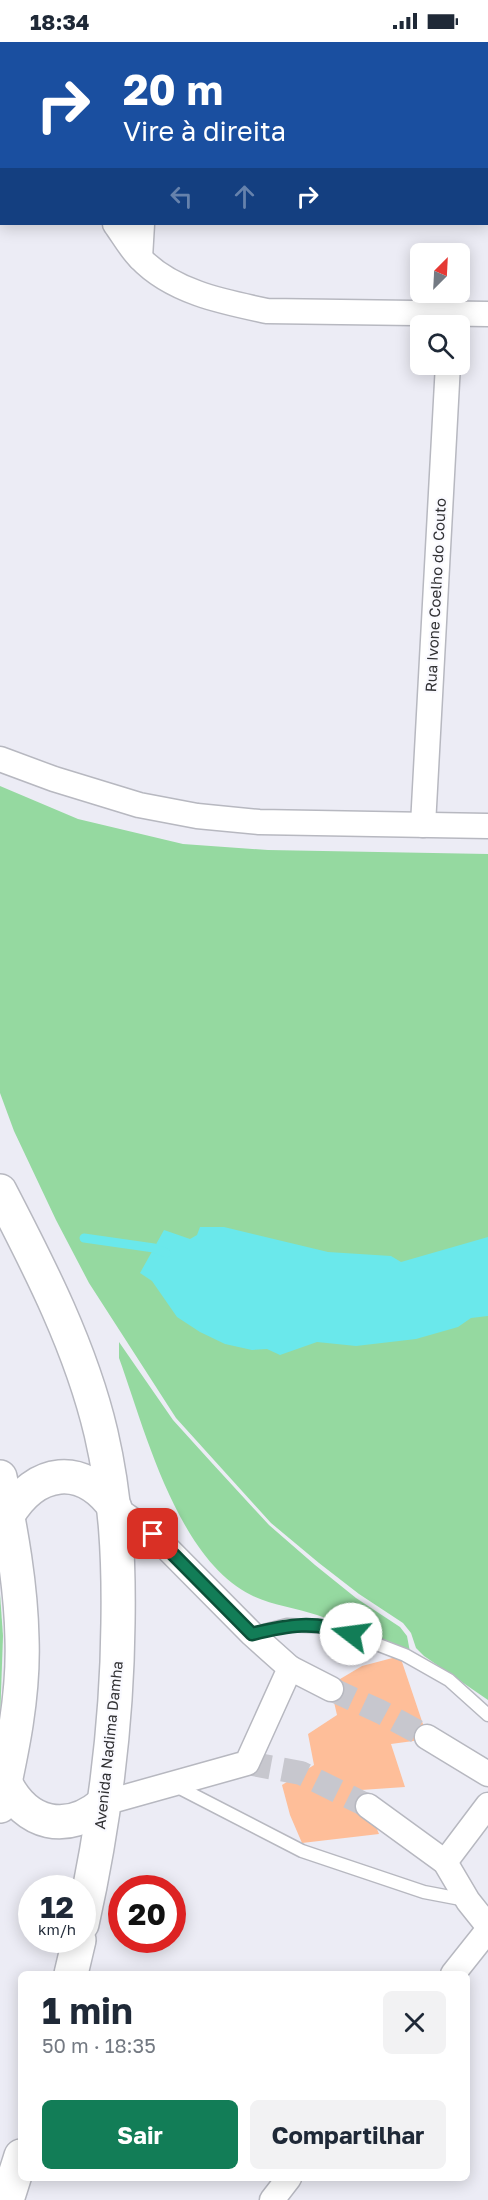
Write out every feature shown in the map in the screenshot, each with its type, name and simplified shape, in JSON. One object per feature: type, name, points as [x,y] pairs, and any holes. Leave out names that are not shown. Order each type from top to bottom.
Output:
[{"type":"main road","name":"Avenida Nadima Damha","points":[[0,1191],[27,1243],[73,1347],[100,1431],[115,1508],[118,1570],[116,1702],[93,1875]]},
{"type":"main road","points":[[0,1477],[20,1597],[22,1640],[15,1735],[3,1794],[12,1796],[36,1818],[52,1822],[80,1819],[93,1813],[104,1803]]},
{"type":"main road","points":[[8,1515],[29,1488],[44,1481],[59,1478],[80,1480],[98,1488],[115,1508]]},
{"type":"main road","points":[[73,1971],[76,1953]]},
{"type":"main road","points":[[7,2200],[18,2165]]},
{"type":"street","points":[[116,225],[140,258],[166,278],[199,294],[267,311],[410,318]]},
{"type":"street","points":[[140,258],[142,225]]},
{"type":"street","points":[[470,317],[488,314]]},
{"type":"street","name":"Rua Ivone Coelho do Couto","points":[[423,825],[447,375]]},
{"type":"street","points":[[0,759],[54,779],[138,805],[197,816],[259,822],[488,826]]},
{"type":"street","points":[[115,1508],[153,1534],[252,1634],[290,1668],[331,1689]]},
{"type":"street","points":[[104,1803],[247,1763],[290,1668]]},
{"type":"street","points":[[428,1737],[488,1774]]},
{"type":"street","points":[[445,1862],[488,1805]]},
{"type":"street","points":[[368,1806],[445,1862],[488,1928],[455,1971]]},
{"type":"street","points":[[272,2200],[288,2181]]},
{"type":"lane","points":[[252,1634],[287,1625],[332,1627],[405,1655],[449,1680],[488,1715]]},
{"type":"lane","points":[[173,1785],[302,1851],[424,1892],[468,1900]]},
{"type":"green space","points":[[0,786],[78,819],[183,844],[268,850],[488,854],[488,1700],[424,1656],[416,1648],[411,1633],[403,1623],[359,1594],[271,1523],[176,1418],[89,1283],[14,1131],[0,1093]]},
{"type":"green space","points":[[119,1342],[173,1420],[269,1525],[356,1598],[400,1627],[407,1636],[410,1652],[329,1619],[251,1595],[225,1577],[203,1552],[184,1523],[167,1490],[119,1358]]},
{"type":"green space","points":[[0,1594],[3,1636],[0,1720]]},
{"type":"water","points":[[200,1227],[224,1227],[328,1252],[391,1256],[401,1262],[488,1237],[488,1316],[471,1318],[458,1327],[416,1339],[356,1346],[317,1342],[280,1355],[267,1349],[252,1350],[225,1344],[177,1317],[152,1281],[140,1273],[164,1230],[190,1239],[197,1235]]},
{"type":"building","points":[[400,1656],[428,1739],[391,1744],[405,1787],[361,1790],[379,1834],[302,1843],[290,1815],[282,1785],[314,1765],[308,1734],[337,1715],[330,1685],[362,1666]]},
{"type":"waterway","points":[[84,1238],[154,1248],[166,1253]]},
{"type":"tunnel","points":[[331,1689],[427,1737]]},
{"type":"tunnel","points":[[247,1763],[301,1773],[368,1806]]},
{"type":"route","points":[[153,1534],[252,1634],[287,1625],[332,1627],[351,1634]]}]
